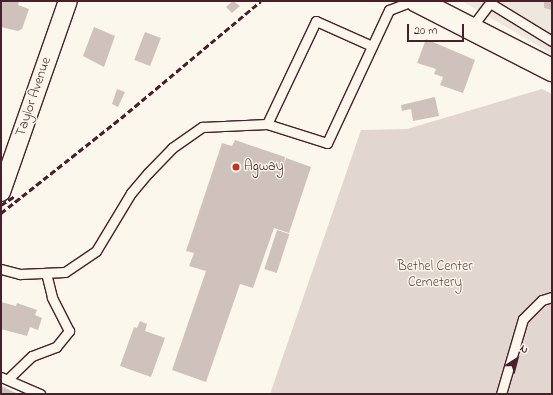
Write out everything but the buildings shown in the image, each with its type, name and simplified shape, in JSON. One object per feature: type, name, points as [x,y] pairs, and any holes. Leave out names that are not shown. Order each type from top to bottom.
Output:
[{"type":"street","name":"Taylor Avenue","points":[[1,192],[4,168],[68,1]]},
{"type":"street","points":[[417,1],[470,29],[550,66]]},
{"type":"lane","points":[[1,269],[20,274],[65,272],[96,251],[131,194],[148,173],[172,148],[202,127],[267,124],[327,143],[389,10],[412,1]]},
{"type":"lane","points":[[470,29],[491,2],[552,40]]},
{"type":"lane","points":[[267,124],[316,21],[372,46]]},
{"type":"lane","points":[[40,394],[4,378],[32,356],[56,347],[69,331],[52,297],[46,273]]},
{"type":"lane","points":[[501,394],[523,319],[542,300],[552,297]]},
{"type":"shaded area","points":[[462,1],[552,1],[552,54]]},
{"type":"green space","name":"Bethel Center Cemetery","points":[[542,89],[552,94],[552,394],[270,394],[361,130],[407,129]]},
{"type":"railway","points":[[1,213],[121,118],[261,1]]},
{"type":"railway","points":[[1,205],[15,196]]},
{"type":"place","name":"Agway","points":[[236,167]]}]
